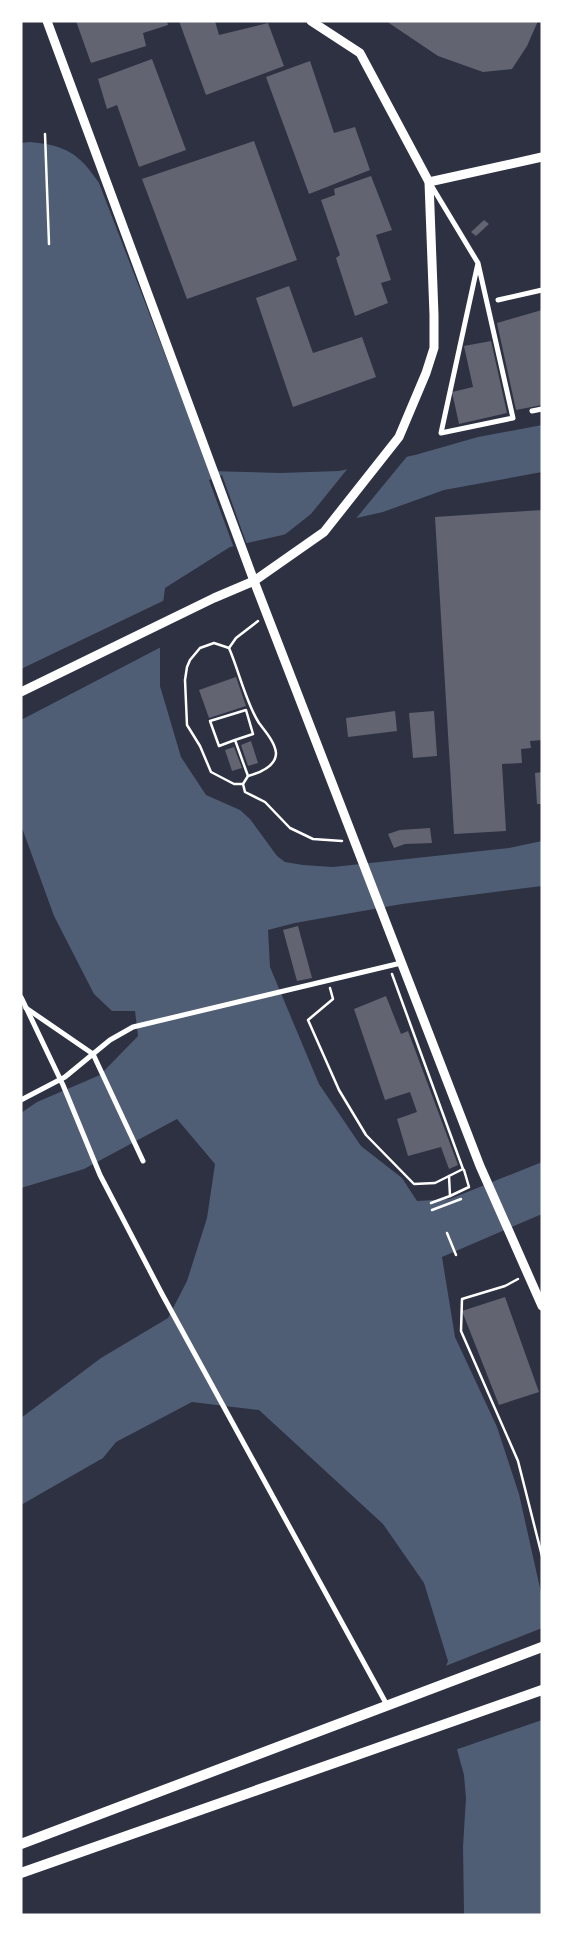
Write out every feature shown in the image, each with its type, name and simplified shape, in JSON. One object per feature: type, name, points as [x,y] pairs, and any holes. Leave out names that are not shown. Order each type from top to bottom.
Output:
[{"type":"main road","points":[[21,1844],[542,1647]]},
{"type":"main road","points":[[21,1873],[542,1690]]},
{"type":"street","points":[[47,21],[254,581],[480,1166],[516,1251],[542,1306]]},
{"type":"street","points":[[311,21],[360,53],[429,182],[478,263],[513,418],[441,434],[478,263]]},
{"type":"street","points":[[429,182],[542,157]]},
{"type":"street","points":[[21,692],[214,598],[254,581],[324,532],[399,436],[434,348],[429,182]]},
{"type":"street","points":[[498,300],[542,290]]},
{"type":"street","points":[[532,411],[542,409]]},
{"type":"street","points":[[21,1100],[59,1080],[110,1040],[133,1027],[401,962]]},
{"type":"street","points":[[21,997],[63,1086],[100,1175],[162,1294],[387,1706]]},
{"type":"street","points":[[26,1007],[93,1054],[144,1161]]},
{"type":"path","points":[[45,134],[49,244]]},
{"type":"path","points":[[229,648],[236,638],[267,614]]},
{"type":"path","points":[[229,648],[214,644],[200,648],[190,660],[185,680],[187,725],[200,746],[211,772],[234,784],[243,784]]},
{"type":"path","points":[[229,648],[256,717],[272,742],[276,754],[273,762],[266,769],[248,776],[243,784],[245,792],[265,802],[290,828],[313,839],[356,841]]},
{"type":"path","points":[[246,710],[253,734],[236,740],[219,746],[210,721],[246,710]]},
{"type":"path","points":[[236,740],[248,776]]},
{"type":"path","points":[[388,965],[469,1187],[431,1203]]},
{"type":"path","points":[[328,980],[333,999],[308,1020],[339,1090],[366,1135],[414,1184],[435,1183],[463,1170]]},
{"type":"path","points":[[449,1176],[450,1196]]},
{"type":"path","points":[[441,1199],[444,1206]]},
{"type":"path","points":[[432,1210],[461,1200]]},
{"type":"path","points":[[447,1233],[456,1255]]},
{"type":"path","points":[[527,1275],[504,1286],[462,1299],[461,1332],[518,1461],[542,1556]]},
{"type":"water","points":[[30,142],[53,145],[70,152],[85,164],[99,183],[210,471],[280,473],[339,471],[415,455],[478,437],[542,425],[542,472],[444,490],[383,512],[230,547],[165,588],[160,627],[160,686],[181,757],[206,795],[240,810],[250,819],[277,856],[285,862],[333,867],[509,848],[542,841],[542,886],[402,904],[295,923],[268,930],[270,967],[319,1084],[361,1146],[402,1178],[417,1201],[450,1199],[542,1162],[542,1214],[442,1257],[455,1337],[497,1427],[519,1494],[542,1597],[542,1915],[464,1914],[463,1846],[466,1798],[464,1775],[441,1691],[442,1676],[448,1661],[424,1583],[383,1524],[259,1410],[192,1402],[116,1442],[103,1458],[21,1505],[21,1418],[101,1358],[168,1318],[187,1281],[207,1218],[215,1164],[177,1119],[84,1169],[21,1188],[21,1113],[37,1102],[100,1075],[138,1036],[135,1011],[112,1011],[94,994],[54,916],[21,825],[21,143]]},
{"type":"pier","points":[[409,454],[354,521],[283,536],[311,514],[349,467]]},
{"type":"pier","points":[[222,475],[247,545],[234,548],[209,480]]},
{"type":"pier","points":[[167,599],[163,627],[163,646],[21,720],[21,669]]},
{"type":"pier","points":[[542,1628],[542,1720],[455,1750],[439,1691],[438,1682],[443,1667]]},
{"type":"building","points":[[76,21],[167,21],[168,25],[143,33],[146,46],[91,63]]},
{"type":"building","points":[[179,21],[215,21],[219,35],[268,23],[284,66],[206,95]]},
{"type":"building","points":[[386,21],[538,21],[527,46],[512,69],[483,72],[438,56]]},
{"type":"building","points":[[152,59],[186,150],[139,167],[117,105],[107,109],[98,79]]},
{"type":"building","points":[[310,61],[334,133],[355,127],[370,170],[309,194],[266,77]]},
{"type":"building","points":[[254,141],[297,260],[187,299],[142,179]]},
{"type":"building","points":[[371,176],[392,230],[376,235],[391,280],[381,283],[388,303],[355,316],[336,258],[340,255],[321,200],[335,195],[334,189]]},
{"type":"building","points":[[484,220],[489,224],[476,236],[471,232]]},
{"type":"building","points":[[289,286],[313,353],[362,337],[376,377],[293,407],[256,298]]},
{"type":"building","points":[[542,310],[542,405],[516,410],[497,323]]},
{"type":"building","points":[[491,341],[507,413],[459,424],[452,392],[473,387],[464,346]]},
{"type":"building","points":[[542,510],[542,740],[530,741],[531,748],[521,749],[522,763],[502,764],[506,831],[454,834],[435,517]]},
{"type":"building","points":[[236,677],[246,706],[209,718],[199,690]]},
{"type":"building","points":[[395,711],[397,731],[348,737],[346,718]]},
{"type":"building","points":[[434,711],[437,756],[413,758],[409,713]]},
{"type":"building","points":[[251,741],[258,763],[248,766],[241,745]]},
{"type":"building","points":[[234,747],[242,768],[232,771],[225,750]]},
{"type":"building","points":[[542,772],[542,804],[537,804],[535,773]]},
{"type":"building","points":[[430,828],[432,843],[405,844],[394,848],[388,834],[400,830]]},
{"type":"building","points":[[298,926],[312,978],[297,981],[283,930]]},
{"type":"building","points":[[386,996],[401,1034],[408,1031],[458,1165],[449,1169],[441,1147],[408,1156],[397,1119],[417,1112],[410,1092],[385,1100],[354,1009]]},
{"type":"building","points":[[505,1297],[539,1392],[499,1405],[462,1311]]}]
